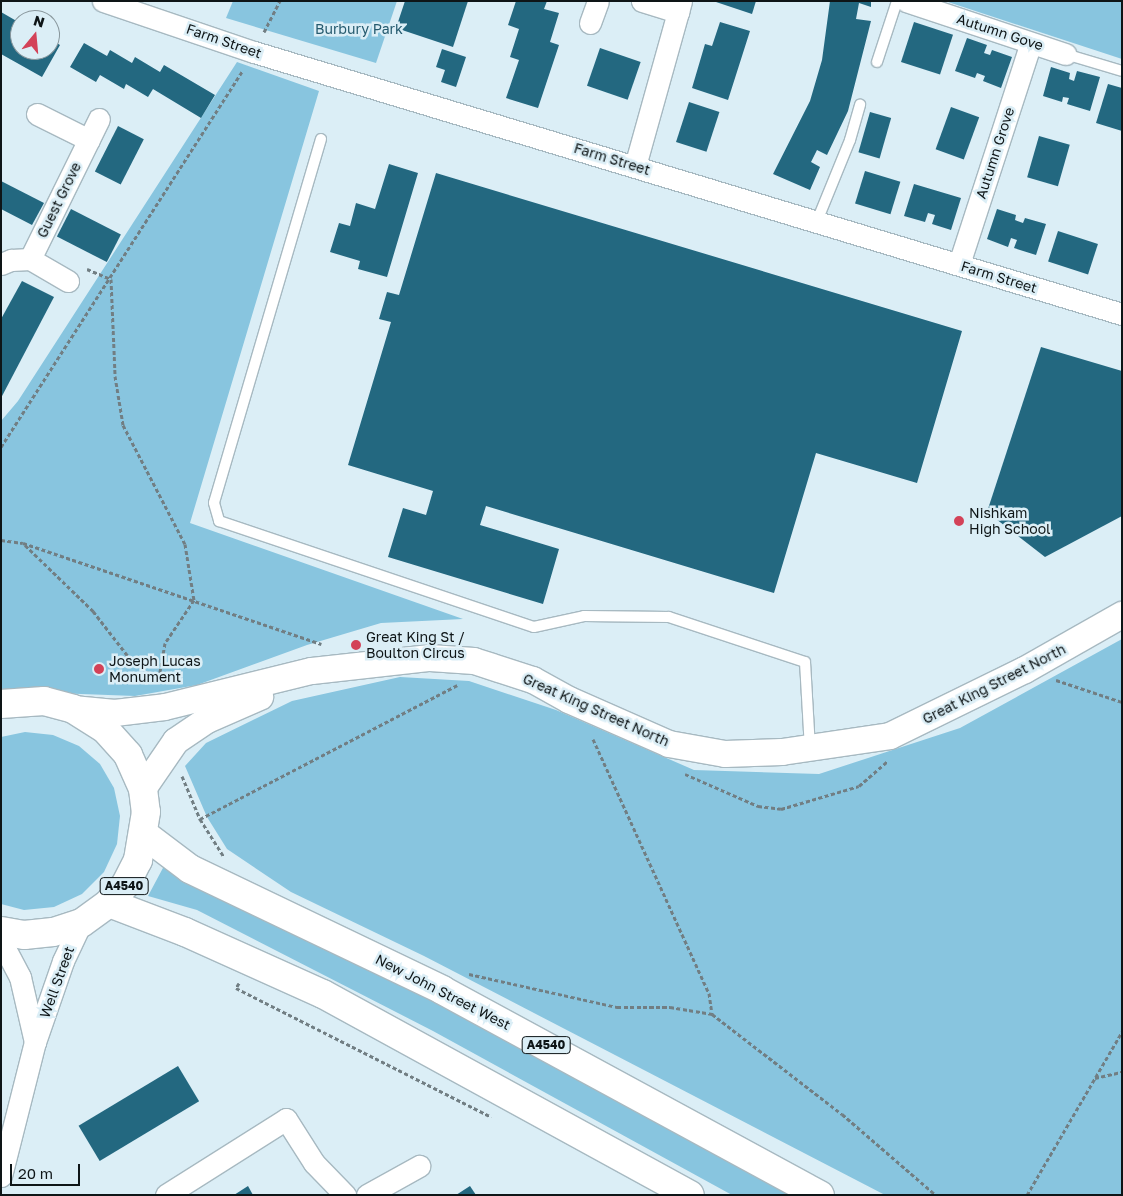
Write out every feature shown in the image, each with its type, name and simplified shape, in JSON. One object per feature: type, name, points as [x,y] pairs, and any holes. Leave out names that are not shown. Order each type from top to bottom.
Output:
[{"type":"highway","name":"A4540","points":[[1,704],[44,701],[73,709],[104,728],[122,748],[143,789],[145,835],[138,860],[126,884],[109,903],[81,923],[53,932],[24,935],[1,931]]},
{"type":"highway","name":"New John Street West","points":[[145,835],[190,869],[442,990],[820,1195]]},
{"type":"highway","name":"A4540","points":[[109,903],[185,932],[324,994],[690,1195]]},
{"type":"street","name":"Farm Street","points":[[103,1],[132,5],[254,52],[1122,314]]},
{"type":"street","points":[[590,23],[598,1]]},
{"type":"street","points":[[635,166],[679,7],[642,1]]},
{"type":"street","name":"Autumn Gove","points":[[906,1],[1065,54]]},
{"type":"street","name":"Autumn Grove","points":[[958,264],[1031,43]]},
{"type":"street","points":[[37,114],[89,140]]},
{"type":"street","name":"Guest Grove","points":[[30,259],[99,119]]},
{"type":"street","points":[[1,264],[11,260],[30,259],[68,282]]},
{"type":"street","name":"Great King Street North","points":[[73,709],[115,713],[165,707],[312,671],[430,658],[474,661],[534,680],[569,700],[669,744],[725,754],[810,748],[890,736],[1025,670],[1122,615]]},
{"type":"street","name":"Great King Street North","points":[[143,789],[176,741],[207,720],[312,671]]},
{"type":"street","name":"Well Street","points":[[1,1176],[36,1042],[63,961],[81,923]]},
{"type":"street","name":"Well Street","points":[[1,941],[20,977],[36,1042]]},
{"type":"street","points":[[166,1195],[286,1119],[314,1164],[346,1195]]},
{"type":"street","points":[[366,1195],[418,1166]]},
{"type":"lane","points":[[877,62],[897,1]]},
{"type":"lane","points":[[1065,54],[1122,71]]},
{"type":"lane","points":[[817,221],[850,140],[860,104]]},
{"type":"lane","points":[[322,139],[214,503],[219,521],[534,627],[584,616],[669,617],[806,662],[810,748]]},
{"type":"path","points":[[1,446],[111,280],[254,52],[280,1]]},
{"type":"path","points":[[111,280],[115,376],[123,424],[186,544],[194,600],[165,643],[158,680],[165,707]]},
{"type":"path","points":[[1,540],[22,543],[325,646]]},
{"type":"path","points":[[22,543],[93,611],[131,660],[158,680]]},
{"type":"path","points":[[1025,670],[1122,702]]},
{"type":"path","points":[[200,819],[463,682]]},
{"type":"path","points":[[591,733],[709,993],[712,1014]]},
{"type":"path","points":[[176,741],[183,782],[200,819],[224,856],[232,862]]},
{"type":"path","points":[[462,972],[618,1007],[670,1007],[712,1014],[842,1114],[936,1195]]},
{"type":"path","points":[[236,988],[499,1122]]},
{"type":"path","points":[[1026,1195],[1122,1032]]},
{"type":"path","points":[[1095,1079],[1122,1072]]},
{"type":"green space","name":"Burbury Park","points":[[233,1],[397,1],[376,63],[226,18]]},
{"type":"green space","points":[[945,1],[1122,1],[1122,59]]},
{"type":"green space","points":[[237,62],[319,91],[190,523],[463,619],[381,623],[307,645],[197,685],[135,696],[1,691],[1,421],[18,401]]},
{"type":"green space","points":[[1122,639],[1122,1195],[885,1195],[424,956],[291,892],[227,849],[207,817],[185,766],[206,743],[292,701],[400,677],[469,681],[556,710],[694,770],[819,774],[960,728]]},
{"type":"green space","points":[[25,732],[53,735],[79,746],[100,764],[114,788],[120,816],[117,844],[104,872],[82,894],[54,907],[24,910],[1,904],[1,737]]},
{"type":"green space","points":[[164,866],[448,1007],[792,1195],[732,1195],[433,1031],[197,910],[148,896]]},
{"type":"building","points":[[405,1],[468,1],[453,47],[396,28]]},
{"type":"building","points":[[516,1],[547,1],[544,9],[559,13],[550,42],[559,45],[538,108],[506,98],[519,60],[510,57],[519,29],[508,25]]},
{"type":"building","points":[[713,1],[756,1],[752,14]]},
{"type":"building","points":[[830,1],[871,1],[871,7],[859,3],[856,19],[871,21],[848,111],[827,155],[817,150],[811,162],[820,167],[810,190],[773,174],[810,101],[822,60]]},
{"type":"building","points":[[1,12],[10,17],[10,59],[1,54]]},
{"type":"building","points":[[720,22],[750,31],[728,100],[692,88],[705,44],[712,46]]},
{"type":"building","points":[[914,22],[953,35],[940,75],[901,62]]},
{"type":"building","points":[[967,38],[987,45],[984,53],[990,55],[992,50],[1012,57],[1001,88],[983,81],[985,76],[977,73],[975,78],[955,71]]},
{"type":"building","points":[[84,43],[107,56],[110,50],[132,63],[135,57],[160,72],[164,65],[215,95],[201,118],[153,89],[148,97],[126,84],[124,89],[100,75],[96,82],[70,67]]},
{"type":"building","points":[[600,48],[641,62],[628,100],[587,86]]},
{"type":"building","points":[[442,49],[466,57],[456,87],[441,82],[445,70],[436,67]]},
{"type":"building","points":[[12,60],[52,60],[42,77]]},
{"type":"building","points":[[1051,67],[1070,73],[1069,79],[1074,81],[1077,71],[1100,77],[1090,111],[1067,104],[1069,98],[1063,97],[1062,102],[1043,96]]},
{"type":"building","points":[[1108,84],[1122,88],[1122,131],[1096,123]]},
{"type":"building","points":[[689,102],[719,112],[706,152],[676,142]]},
{"type":"building","points":[[951,107],[979,117],[964,160],[936,149]]},
{"type":"building","points":[[870,112],[891,118],[880,158],[858,152]]},
{"type":"building","points":[[118,126],[144,139],[121,185],[95,171]]},
{"type":"building","points":[[1039,136],[1070,145],[1058,186],[1027,177]]},
{"type":"building","points":[[389,164],[418,173],[387,277],[358,269],[360,261],[330,252],[339,223],[350,226],[356,203],[375,209]]},
{"type":"building","points":[[865,171],[900,182],[890,214],[855,204]]},
{"type":"building","points":[[436,173],[962,331],[917,483],[816,453],[774,593],[486,506],[480,525],[559,549],[543,604],[388,557],[403,508],[426,515],[433,491],[348,465],[391,322],[379,319],[387,292],[399,295]]},
{"type":"building","points":[[1,181],[44,203],[32,225],[1,209]]},
{"type":"building","points":[[914,184],[961,198],[951,230],[932,224],[935,215],[928,213],[925,222],[904,216]]},
{"type":"building","points":[[71,209],[121,234],[107,262],[57,237]]},
{"type":"building","points":[[997,209],[1016,215],[1015,220],[1023,223],[1025,218],[1046,224],[1036,255],[1014,248],[1017,240],[1011,238],[1008,247],[987,239]]},
{"type":"building","points":[[1058,231],[1098,244],[1088,274],[1048,261]]},
{"type":"building","points":[[22,281],[54,297],[1,398],[1,319]]},
{"type":"building","points":[[1041,347],[1122,371],[1122,516],[1045,557],[987,512]]},
{"type":"building","points":[[178,1066],[199,1101],[100,1161],[79,1126]]},
{"type":"building","points":[[248,1186],[253,1195],[234,1195]]},
{"type":"building","points":[[470,1186],[476,1195],[456,1195]]},
{"type":"place","name":"Nishkam High School","points":[[959,521]]},
{"type":"place","name":"Great King St / Boulton Circus","points":[[356,645]]},
{"type":"place","name":"Joseph Lucas Monument","points":[[99,669]]}]
